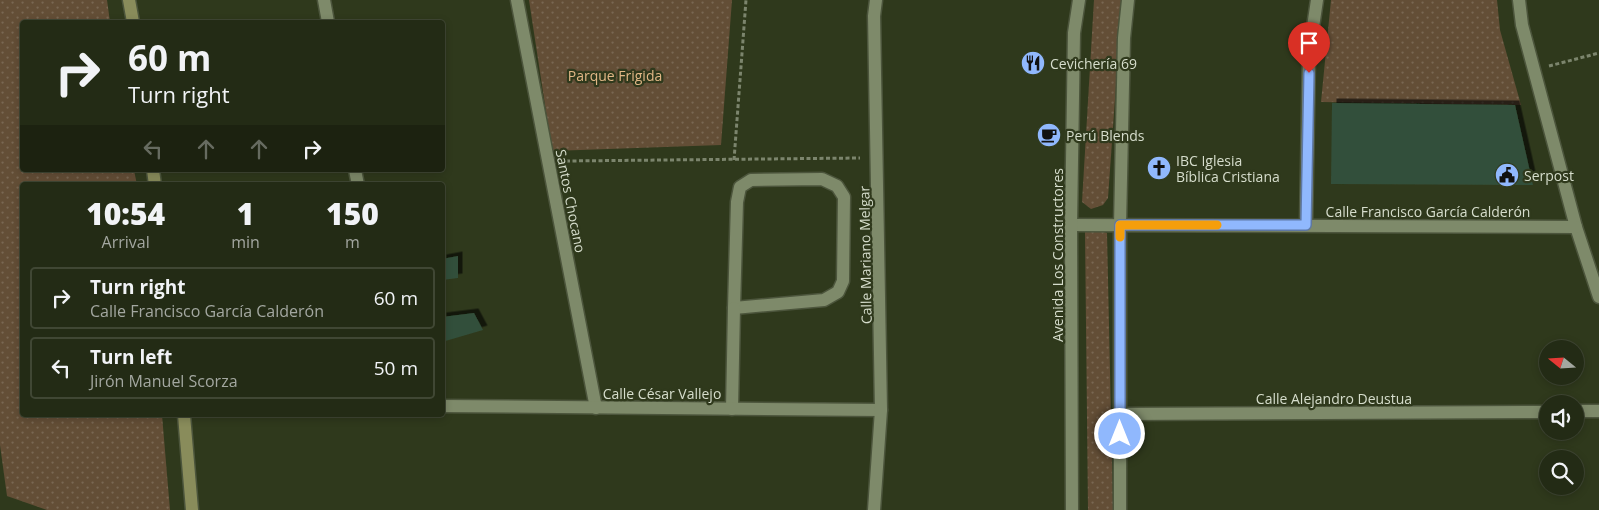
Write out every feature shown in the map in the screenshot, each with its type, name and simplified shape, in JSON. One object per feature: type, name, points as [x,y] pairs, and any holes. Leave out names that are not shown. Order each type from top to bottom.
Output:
[{"type":"main road","points":[[129,0],[133,20]]},
{"type":"main road","points":[[184,417],[192,510]]},
{"type":"street","points":[[324,0],[328,20]]},
{"type":"street","name":"Santos Chocano","points":[[517,0],[596,408]]},
{"type":"street","name":"Calle Mariano Melgar","points":[[874,510],[881,410],[874,16],[876,0]]},
{"type":"street","name":"Avenida Los Constructores","points":[[1072,510],[1071,225],[1074,34],[1079,0]]},
{"type":"street","points":[[1120,510],[1120,225],[1124,38],[1128,0]]},
{"type":"street","points":[[1306,225],[1310,54],[1317,0]]},
{"type":"street","points":[[1519,0],[1522,25],[1576,227],[1599,297]]},
{"type":"street","points":[[732,409],[734,308],[737,202],[740,188],[751,180],[822,179],[838,186],[844,198],[843,281],[838,292],[824,300],[734,308]]},
{"type":"street","name":"Calle Francisco García Calderón","points":[[1071,225],[1576,227]]},
{"type":"street","name":"Calle César Vallejo","points":[[445,406],[881,410]]},
{"type":"street","points":[[1584,411],[1599,411]]},
{"type":"street","name":"Calle Alejandro Deustua","points":[[1120,414],[1539,412]]},
{"type":"path","points":[[734,160],[746,0]]},
{"type":"path","points":[[1534,70],[1599,53]]},
{"type":"path","points":[[548,162],[878,158]]},
{"type":"green space","points":[[0,0],[107,0],[110,20],[20,20],[20,172],[134,172],[136,182],[20,182],[20,417],[162,417],[170,510],[47,510],[7,496],[0,445]]},
{"type":"green space","name":"Parque Frigida","points":[[529,0],[732,0],[721,145],[552,151]]},
{"type":"green space","points":[[1094,0],[1122,0],[1108,198],[1103,205],[1091,209],[1082,202]]},
{"type":"green space","points":[[1331,0],[1497,0],[1500,30],[1521,105],[1321,102]]},
{"type":"green space","points":[[1099,230],[1107,233],[1113,510],[1088,510],[1085,232]]},
{"type":"building","points":[[1332,103],[1515,105],[1533,185],[1331,184]]},
{"type":"building","points":[[458,256],[458,278],[445,280],[445,258]]},
{"type":"building","points":[[474,313],[483,330],[445,341],[445,317]]},
{"type":"slow traffic","points":[[1120,237],[1120,225],[1217,225]]},
{"type":"place","name":"Cevichería 69","points":[[1033,63]]},
{"type":"place","name":"Perú Blends","points":[[1049,135]]},
{"type":"place","name":"IBC Iglesia Bíblica Cristiana","points":[[1159,168]]},
{"type":"place","name":"Serpost","points":[[1507,175]]},
{"type":"route","points":[[1120,434],[1120,225],[1306,225],[1309,73]]}]
